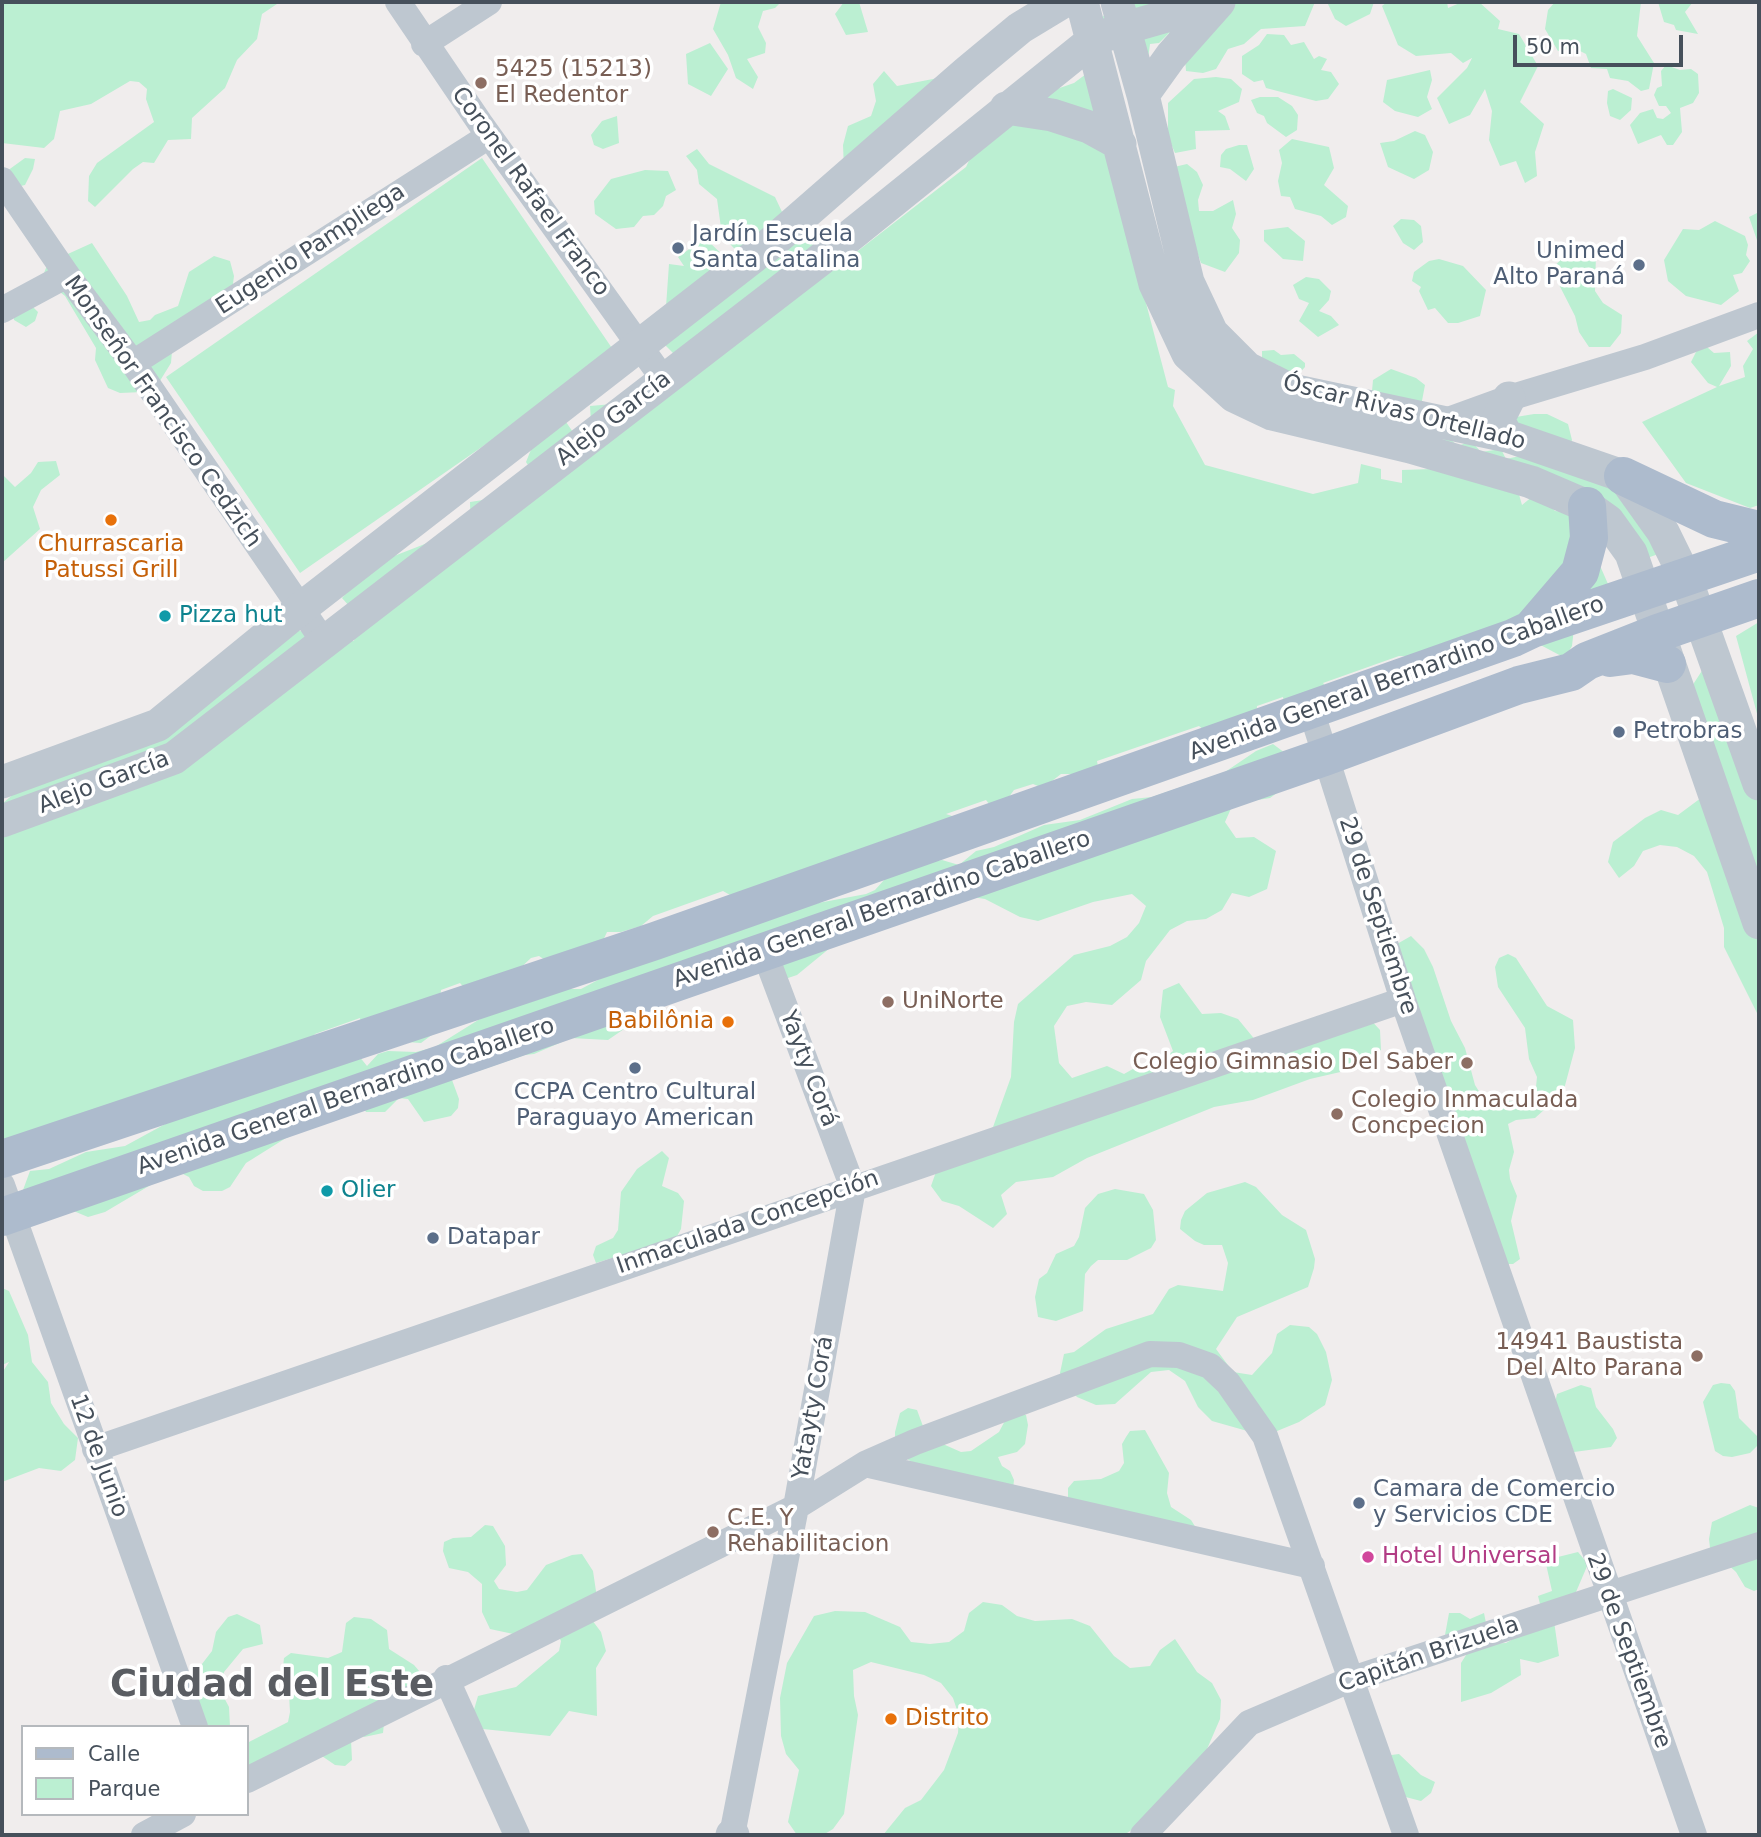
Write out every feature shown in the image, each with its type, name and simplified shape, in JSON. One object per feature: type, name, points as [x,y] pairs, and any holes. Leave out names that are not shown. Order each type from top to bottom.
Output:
[{"type":"main road","points":[[1623,476],[1714,519],[1759,530]]},
{"type":"main road","points":[[1531,629],[1580,572],[1589,538],[1587,506]]},
{"type":"main road","name":"Avenida General Bernardino Caballero","points":[[2,1160],[513,989],[1311,710],[1513,638],[1531,629],[1686,579],[1759,552]]},
{"type":"main road","name":"Avenida General Bernardino Caballero","points":[[5,1205],[764,951],[1326,756],[1519,685],[1571,672],[1587,661],[1663,648],[1706,632],[1756,599]]},
{"type":"street","name":"Coronel Rafael Franco","points":[[398,2],[424,44],[664,380]]},
{"type":"street","points":[[424,44],[489,2]]},
{"type":"street","name":"Alejo García","points":[[2,782],[158,725],[300,609],[770,244],[1020,28],[1063,2]]},
{"type":"street","name":"Óscar Rivas Ortellado","points":[[1082,2],[1121,144],[1155,284],[1188,354],[1234,396],[1272,414],[1409,447],[1531,482],[1587,506],[1608,521],[1631,553],[1759,923]]},
{"type":"street","points":[[1143,95],[1171,55],[1217,2]]},
{"type":"street","name":"Alejo García","points":[[2,821],[174,758],[820,260],[1121,15],[1217,2]]},
{"type":"street","name":"Óscar Rivas Ortellado","points":[[1121,15],[1188,282],[1212,333],[1247,368],[1291,390],[1507,436],[1623,476]]},
{"type":"street","points":[[1006,108],[1077,123],[1121,144]]},
{"type":"street","name":"Eugenio Pampliega","points":[[133,363],[489,136]]},
{"type":"street","name":"Monseñor Francisco Cedzich","points":[[2,180],[67,275],[133,363],[324,642]]},
{"type":"street","points":[[2,310],[67,275]]},
{"type":"street","points":[[1409,447],[1441,422],[1509,398],[1645,357],[1759,315]]},
{"type":"street","points":[[1507,436],[1498,420],[1509,398]]},
{"type":"street","points":[[1623,476],[1663,532],[1686,579],[1759,784]]},
{"type":"street","name":"29 de Septiembre","points":[[1311,710],[1402,1000],[1608,1596],[1694,1835]]},
{"type":"street","name":"Yayty Corá","points":[[764,951],[853,1188]]},
{"type":"street","name":"Inmaculada Concepción","points":[[95,1448],[1402,1000]]},
{"type":"street","name":"Yatayty Corá","points":[[732,1835],[796,1507],[853,1188]]},
{"type":"street","name":"12 de Junio","points":[[5,1205],[194,1725]]},
{"type":"street","points":[[248,1779],[446,1678],[796,1507],[865,1464],[915,1442],[1150,1354],[1179,1354],[1210,1366],[1228,1383],[1265,1436],[1406,1835]]},
{"type":"street","points":[[865,1464],[1312,1566]]},
{"type":"street","name":"Capitán Brizuela","points":[[1143,1835],[1249,1723],[1352,1679],[1759,1545]]},
{"type":"street","points":[[446,1678],[517,1835]]},
{"type":"street","points":[[144,1835],[179,1816]]},
{"type":"green space","points":[[2,2],[280,2],[262,14],[257,39],[237,60],[225,88],[192,118],[191,139],[168,140],[154,163],[143,162],[133,169],[95,207],[88,201],[89,176],[97,163],[154,122],[146,99],[147,89],[139,82],[130,81],[91,104],[60,111],[54,139],[44,148],[2,143]]},
{"type":"green space","points":[[721,2],[781,2],[775,8],[763,11],[758,27],[766,43],[765,53],[747,59],[758,77],[753,89],[736,78],[728,55],[713,29]]},
{"type":"green space","points":[[844,2],[859,2],[868,32],[846,35],[835,14]]},
{"type":"green space","points":[[1113,2],[1315,2],[1305,26],[1261,29],[1244,44],[1228,49],[1216,69],[1203,73],[1186,71],[1185,58],[1169,33],[1159,43],[1150,44],[1148,59],[1096,22],[1107,13]]},
{"type":"green space","points":[[1327,2],[1374,2],[1370,14],[1346,26],[1335,19]]},
{"type":"green space","points":[[1387,2],[1447,2],[1448,8],[1462,2],[1479,2],[1500,21],[1498,29],[1519,34],[1538,66],[1520,102],[1544,124],[1535,152],[1537,176],[1525,183],[1516,161],[1500,166],[1489,140],[1492,111],[1485,89],[1470,115],[1449,124],[1437,98],[1467,68],[1472,58],[1463,63],[1451,53],[1416,56],[1398,45],[1382,6]]},
{"type":"green space","points":[[1555,2],[1641,2],[1637,36],[1654,63],[1649,89],[1641,91],[1628,81],[1610,78],[1607,69],[1591,68],[1586,54],[1574,48],[1558,51],[1545,29],[1548,10]]},
{"type":"green space","points":[[1658,2],[1693,2],[1685,12],[1698,34],[1676,30],[1674,25],[1664,22]]},
{"type":"green space","points":[[1267,34],[1284,35],[1291,45],[1304,42],[1314,59],[1319,56],[1327,59],[1321,70],[1331,72],[1339,84],[1328,99],[1316,101],[1266,88],[1263,80],[1254,82],[1242,74],[1242,56],[1259,45]]},
{"type":"green space","points":[[710,43],[728,69],[711,96],[688,84],[686,54]]},
{"type":"green space","points":[[1666,65],[1680,70],[1691,69],[1698,74],[1699,93],[1693,103],[1680,108],[1682,132],[1673,145],[1667,145],[1661,135],[1638,144],[1630,125],[1640,113],[1653,109],[1657,118],[1663,119],[1671,113],[1666,106],[1659,106],[1654,95],[1657,88],[1662,86],[1661,71]]},
{"type":"green space","points":[[1430,70],[1432,80],[1427,97],[1432,109],[1418,117],[1395,111],[1383,102],[1387,80]]},
{"type":"green space","points":[[884,71],[897,86],[938,78],[844,170],[843,145],[848,126],[871,116],[876,101],[873,84]]},
{"type":"green space","points":[[1086,74],[1168,387],[1175,390],[1173,406],[1205,465],[1313,494],[1358,483],[1361,464],[1381,469],[1381,479],[1402,483],[1402,470],[1432,469],[1514,477],[1522,505],[1533,496],[1549,504],[1555,511],[1577,513],[1608,584],[1574,628],[1572,646],[1565,658],[1533,641],[1421,657],[1399,656],[1323,683],[1327,688],[1284,704],[1283,697],[1257,706],[1256,719],[1215,739],[1199,726],[1097,761],[1098,767],[1083,774],[1061,774],[1043,788],[1033,784],[1014,790],[1003,805],[989,804],[986,800],[946,814],[964,820],[730,895],[723,891],[653,916],[641,926],[621,932],[607,932],[601,945],[548,962],[539,956],[531,958],[516,972],[467,991],[460,983],[441,990],[437,1031],[421,1043],[364,1039],[360,1018],[315,1034],[289,1072],[2,1172],[2,804],[24,785],[297,630],[320,637],[354,641],[358,616],[342,598],[371,565],[435,540],[471,541],[470,502],[549,490],[542,487],[526,462],[536,437],[566,422],[575,435],[591,422],[590,406],[635,402],[684,364],[665,345],[807,233],[820,260],[832,271],[966,167],[981,136],[1051,91],[1074,83]]},
{"type":"green space","points":[[1194,79],[1231,79],[1242,89],[1239,102],[1218,111],[1225,116],[1230,130],[1195,131],[1196,149],[1175,153],[1168,137],[1168,103]]},
{"type":"green space","points":[[1613,89],[1632,98],[1631,110],[1620,120],[1610,116],[1607,103],[1608,91]]},
{"type":"green space","points":[[1278,97],[1292,106],[1298,115],[1297,130],[1286,137],[1267,123],[1264,116],[1257,113],[1251,100]]},
{"type":"green space","points":[[617,116],[619,143],[603,149],[594,145],[591,135],[602,121]]},
{"type":"green space","points":[[1415,131],[1425,135],[1433,152],[1429,170],[1414,179],[1388,167],[1380,143],[1394,141]]},
{"type":"green space","points":[[1292,139],[1329,147],[1334,168],[1324,185],[1348,206],[1346,217],[1332,225],[1321,216],[1295,209],[1290,197],[1281,196],[1278,181],[1282,163],[1279,150]]},
{"type":"green space","points":[[1247,145],[1254,169],[1246,181],[1230,169],[1220,167],[1221,155],[1226,149]]},
{"type":"green space","points":[[697,149],[709,164],[775,197],[783,214],[741,256],[722,235],[717,199],[699,184],[697,170],[686,156]]},
{"type":"green space","points":[[25,158],[35,159],[33,169],[25,185],[16,187],[7,171]]},
{"type":"green space","points":[[482,158],[616,354],[300,573],[166,377]]},
{"type":"green space","points":[[1187,164],[1197,172],[1203,185],[1198,200],[1199,211],[1213,211],[1233,200],[1236,214],[1232,228],[1240,240],[1239,253],[1225,272],[1201,263],[1178,198],[1174,167]]},
{"type":"green space","points":[[645,170],[668,171],[676,190],[666,196],[663,206],[654,215],[643,216],[634,227],[616,229],[595,214],[594,201],[611,179]]},
{"type":"green space","points":[[1759,212],[1759,246],[1749,217]]},
{"type":"green space","points":[[1401,219],[1414,220],[1421,226],[1423,242],[1414,250],[1403,243],[1393,226]]},
{"type":"green space","points":[[1715,221],[1745,236],[1748,245],[1746,255],[1750,261],[1742,273],[1733,275],[1739,291],[1721,305],[1686,296],[1668,281],[1664,260],[1683,229],[1699,230]]},
{"type":"green space","points":[[1288,227],[1305,241],[1303,261],[1283,259],[1264,241],[1264,230]]},
{"type":"green space","points":[[705,238],[734,266],[665,321],[669,264],[684,266],[678,257]]},
{"type":"green space","points":[[92,243],[127,296],[139,322],[150,320],[155,315],[178,306],[189,272],[214,256],[230,261],[234,276],[232,291],[172,351],[171,363],[158,384],[143,392],[120,393],[108,388],[95,360],[96,348],[65,296],[42,278],[48,263]]},
{"type":"green space","points":[[1578,244],[1596,253],[1595,291],[1603,303],[1622,315],[1621,333],[1610,347],[1589,347],[1579,332],[1575,316],[1551,269]]},
{"type":"green space","points":[[1439,259],[1463,266],[1486,290],[1480,316],[1458,323],[1448,323],[1435,308],[1428,310],[1419,291],[1421,287],[1412,281],[1414,272],[1429,261]]},
{"type":"green space","points":[[1306,277],[1319,279],[1331,291],[1329,300],[1319,311],[1331,316],[1339,325],[1318,337],[1299,321],[1309,303],[1299,299],[1293,285]]},
{"type":"green space","points":[[27,301],[38,312],[35,321],[26,327],[14,320],[13,311]]},
{"type":"green space","points":[[1759,332],[1759,505],[1750,508],[1686,483],[1642,422],[1717,387],[1708,383],[1691,362],[1701,342],[1714,353],[1730,352],[1731,366],[1719,386],[1745,377],[1743,366],[1753,349],[1747,341]]},
{"type":"green space","points":[[1274,350],[1281,355],[1294,354],[1305,363],[1305,367],[1295,378],[1286,375],[1278,365],[1262,361],[1262,351]]},
{"type":"green space","points":[[1391,369],[1416,378],[1425,385],[1421,406],[1372,391],[1373,380]]},
{"type":"green space","points":[[1547,414],[1568,424],[1572,440],[1568,451],[1611,480],[1661,553],[1639,561],[1631,535],[1452,460],[1440,430],[1458,446],[1471,441],[1481,452],[1501,449],[1506,459],[1520,456],[1516,417]]},
{"type":"green space","points":[[56,461],[60,475],[41,490],[33,507],[40,529],[2,563],[2,474],[15,487],[31,473],[38,462]]},
{"type":"green space","points":[[1759,622],[1759,721],[1736,636]]},
{"type":"green space","points":[[1705,666],[1759,744],[1759,1017],[1724,947],[1724,928],[1707,872],[1694,856],[1677,847],[1660,845],[1643,851],[1634,866],[1619,878],[1608,862],[1613,842],[1645,818],[1661,810],[1678,815],[1709,792],[1687,701]]},
{"type":"green space","points":[[1273,744],[1289,756],[1285,787],[1270,798],[1233,804],[1225,822],[1236,838],[1254,837],[1276,851],[1267,889],[1249,897],[1232,893],[1222,910],[1206,919],[1187,921],[1170,930],[1146,961],[1141,980],[1112,1005],[1086,1002],[1067,1006],[1054,1026],[1059,1063],[1072,1078],[1107,1066],[1124,1074],[1140,1065],[1158,1063],[1173,1051],[1160,1017],[1163,990],[1179,983],[1202,1014],[1221,1013],[1238,1019],[1261,1047],[1367,1016],[1380,1030],[1381,1050],[1349,1070],[1310,1079],[1253,1100],[1214,1107],[1087,1158],[1053,1177],[1016,1182],[1001,1195],[1007,1214],[993,1228],[959,1206],[942,1201],[931,1186],[937,1169],[993,1127],[1011,1077],[1014,1022],[1018,1004],[1074,955],[1110,946],[1127,937],[1139,923],[1146,906],[1132,894],[1093,902],[1038,921],[1020,917],[985,899],[966,896],[836,943],[797,975],[788,978],[760,973],[635,1011],[624,1029],[608,1040],[571,1038],[534,1054],[452,1080],[459,1099],[458,1108],[451,1116],[424,1122],[408,1099],[399,1098],[385,1112],[366,1112],[363,1107],[286,1138],[246,1163],[230,1187],[222,1191],[203,1191],[181,1173],[154,1183],[105,1212],[88,1217],[23,1190],[30,1171],[49,1169],[86,1152],[125,1146],[178,1117],[359,1056],[367,1066],[378,1054],[388,1051],[416,1052],[435,1047],[483,1017],[553,989],[581,989],[611,973],[802,906],[866,894],[875,890],[894,869],[942,860],[959,865],[976,851],[994,847],[1044,825],[1080,820],[1132,799],[1152,797],[1225,772],[1256,751]]},
{"type":"green space","points":[[1411,936],[1424,949],[1433,967],[1451,1021],[1465,1048],[1475,1085],[1485,1101],[1525,1101],[1534,1097],[1537,1077],[1529,1059],[1525,1028],[1498,987],[1495,967],[1499,958],[1508,954],[1516,958],[1547,1006],[1573,1020],[1575,1048],[1563,1093],[1535,1118],[1516,1120],[1508,1124],[1514,1152],[1509,1170],[1510,1179],[1517,1196],[1511,1221],[1520,1259],[1513,1264],[1503,1264],[1390,948]]},
{"type":"green space","points":[[662,1151],[669,1158],[662,1186],[678,1193],[684,1201],[681,1229],[676,1238],[596,1263],[593,1255],[596,1246],[613,1238],[618,1230],[621,1192],[637,1169]]},
{"type":"green space","points":[[1245,1182],[1256,1187],[1282,1215],[1306,1230],[1315,1259],[1314,1268],[1308,1287],[1237,1317],[1216,1349],[1233,1372],[1252,1375],[1272,1353],[1277,1334],[1290,1325],[1309,1327],[1317,1334],[1326,1352],[1332,1380],[1325,1405],[1299,1422],[1265,1436],[1212,1421],[1198,1407],[1185,1381],[1169,1370],[1151,1372],[1115,1404],[1096,1405],[1077,1397],[1064,1383],[1060,1373],[1064,1354],[1074,1352],[1106,1329],[1153,1314],[1169,1289],[1178,1285],[1223,1291],[1228,1263],[1222,1245],[1204,1245],[1195,1241],[1180,1229],[1181,1220],[1185,1211],[1207,1193]]},
{"type":"green space","points":[[1115,1189],[1144,1194],[1153,1210],[1156,1240],[1151,1248],[1127,1260],[1098,1260],[1091,1266],[1085,1274],[1083,1311],[1056,1321],[1038,1317],[1035,1297],[1039,1279],[1047,1273],[1056,1254],[1074,1246],[1079,1237],[1085,1208],[1098,1194]]},
{"type":"green space","points":[[2,1288],[9,1291],[28,1335],[32,1362],[48,1382],[51,1403],[64,1424],[78,1438],[75,1460],[61,1471],[39,1468],[2,1482],[2,1373],[9,1362],[2,1365]]},
{"type":"green space","points":[[1730,1384],[1735,1391],[1739,1418],[1758,1437],[1757,1446],[1750,1453],[1732,1457],[1715,1451],[1703,1402],[1713,1385]]},
{"type":"green space","points":[[1581,1385],[1591,1388],[1596,1407],[1613,1429],[1617,1438],[1611,1447],[1574,1452],[1555,1403],[1557,1394]]},
{"type":"green space","points":[[908,1408],[917,1410],[927,1437],[961,1452],[971,1451],[999,1432],[1008,1415],[1017,1412],[1026,1415],[1028,1425],[1025,1444],[1017,1452],[998,1457],[1002,1466],[1010,1471],[1014,1480],[1013,1489],[912,1462],[904,1457],[895,1442],[895,1432],[900,1413]]},
{"type":"green space","points":[[1145,1430],[1169,1473],[1167,1493],[1171,1507],[1191,1520],[1196,1528],[1068,1498],[1068,1488],[1074,1481],[1101,1479],[1119,1471],[1124,1463],[1122,1444],[1126,1437],[1130,1431]]},
{"type":"green space","points":[[1750,1505],[1759,1508],[1759,1589],[1754,1591],[1745,1587],[1736,1572],[1710,1548],[1709,1539],[1712,1522]]},
{"type":"green space","points":[[485,1525],[493,1526],[505,1546],[506,1565],[494,1581],[499,1589],[517,1592],[527,1590],[546,1565],[572,1555],[582,1554],[593,1571],[597,1598],[589,1616],[601,1632],[606,1651],[596,1668],[597,1716],[569,1711],[550,1736],[483,1729],[473,1713],[478,1696],[516,1687],[559,1651],[561,1641],[557,1633],[518,1635],[490,1629],[482,1612],[482,1584],[468,1572],[449,1568],[443,1551],[444,1542],[453,1538],[471,1537]]},
{"type":"green space","points":[[1578,1552],[1588,1564],[1573,1599],[1540,1604],[1538,1596],[1552,1591],[1546,1564],[1554,1558]]},
{"type":"green space","points":[[983,1602],[1002,1605],[1017,1616],[1035,1621],[1072,1619],[1090,1626],[1114,1656],[1130,1668],[1150,1666],[1160,1650],[1175,1639],[1197,1672],[1212,1683],[1221,1700],[1220,1719],[1204,1756],[1136,1827],[1124,1835],[883,1835],[905,1808],[921,1800],[944,1770],[958,1733],[959,1716],[953,1698],[941,1683],[924,1675],[871,1662],[853,1670],[858,1715],[844,1814],[833,1829],[823,1835],[797,1835],[788,1822],[799,1770],[786,1754],[781,1736],[780,1698],[787,1663],[814,1616],[835,1611],[865,1612],[900,1627],[911,1642],[930,1644],[949,1642],[964,1631],[969,1613]]},
{"type":"green space","points":[[1449,1613],[1460,1613],[1470,1619],[1484,1613],[1486,1623],[1445,1635]]},
{"type":"green space","points":[[237,1614],[260,1625],[263,1644],[243,1649],[224,1672],[220,1690],[229,1707],[230,1725],[197,1725],[192,1692],[195,1673],[212,1651],[216,1632],[228,1617]]},
{"type":"green space","points":[[354,1617],[371,1619],[387,1630],[389,1649],[414,1665],[420,1672],[421,1682],[386,1703],[383,1733],[364,1737],[356,1733],[351,1740],[352,1760],[345,1766],[335,1765],[319,1754],[248,1775],[248,1742],[288,1722],[289,1694],[282,1677],[284,1658],[291,1653],[328,1658],[342,1652],[346,1623]]},
{"type":"green space","points":[[1554,1621],[1559,1656],[1538,1663],[1520,1659],[1521,1675],[1491,1693],[1461,1702],[1461,1663],[1468,1652],[1487,1644],[1506,1643],[1534,1627]]},
{"type":"green space","points":[[1399,1754],[1421,1775],[1435,1782],[1431,1793],[1421,1801],[1398,1795],[1384,1756]]},
{"type":"place","name":"5425 (15213) El Redentor","points":[[481,83]]},
{"type":"place","name":"Jardín Escuela Santa Catalina","points":[[678,248]]},
{"type":"place","name":"Unimed Alto Paraná","points":[[1639,265]]},
{"type":"place","name":"Churrascaria Patussi Grill","points":[[111,520]]},
{"type":"place","name":"Pizza hut","points":[[165,616]]},
{"type":"place","name":"Petrobras","points":[[1619,732]]},
{"type":"place","name":"UniNorte","points":[[888,1002]]},
{"type":"place","name":"Babilônia","points":[[728,1022]]},
{"type":"place","name":"Colegio Gimnasio Del Saber","points":[[1467,1063]]},
{"type":"place","name":"CCPA Centro Cultural Paraguayo American","points":[[635,1068]]},
{"type":"place","name":"Colegio Inmaculada Concpecion","points":[[1337,1114]]},
{"type":"place","name":"Olier","points":[[327,1191]]},
{"type":"place","name":"Datapar","points":[[433,1238]]},
{"type":"place","name":"14941 Baustista Del Alto Parana","points":[[1697,1356]]},
{"type":"place","name":"Camara de Comercio y Servicios CDE","points":[[1359,1503]]},
{"type":"place","name":"C.E. Y Rehabilitacion","points":[[713,1532]]},
{"type":"place","name":"Hotel Universal","points":[[1368,1557]]},
{"type":"place","name":"Distrito","points":[[891,1719]]},
{"type":"district","name":"Ciudad del Este","points":[[272,1686]]}]
